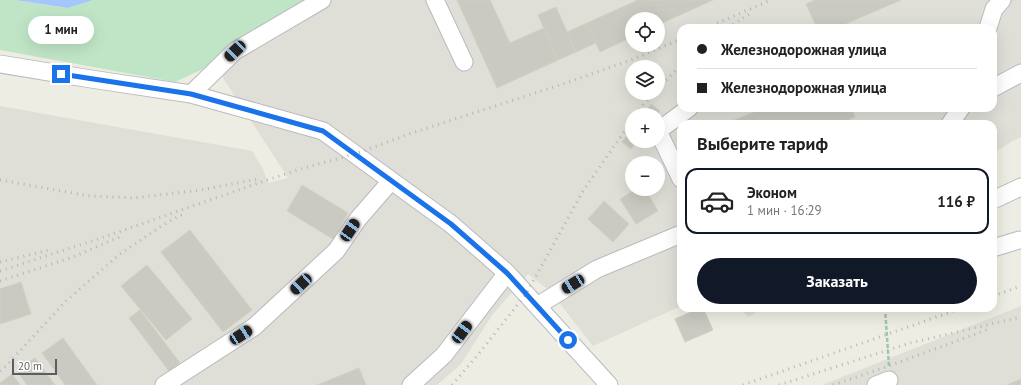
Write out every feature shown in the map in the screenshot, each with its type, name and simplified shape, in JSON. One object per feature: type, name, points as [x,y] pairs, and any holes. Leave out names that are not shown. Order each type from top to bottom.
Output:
[{"type":"street","points":[[191,94],[235,51],[322,0]]},
{"type":"street","points":[[436,0],[464,62]]},
{"type":"street","points":[[989,24],[994,9],[1002,0]]},
{"type":"street","points":[[0,64],[191,94],[323,131],[451,224],[507,273],[609,385]]},
{"type":"street","points":[[997,86],[1021,73]]},
{"type":"street","points":[[665,126],[683,112]]},
{"type":"street","points":[[665,146],[677,171]]},
{"type":"street","points":[[164,385],[254,327],[336,251],[358,219],[392,181]]},
{"type":"street","points":[[997,198],[1021,187]]},
{"type":"street","points":[[537,306],[597,269],[677,236]]},
{"type":"street","points":[[997,247],[1019,240]]},
{"type":"street","points":[[410,385],[444,355],[507,273]]},
{"type":"path","points":[[883,383],[885,312]]},
{"type":"shaded area","points":[[331,0],[1021,0],[1021,137],[997,151],[997,120],[677,120],[677,308],[593,346],[550,291],[528,274],[493,314],[461,364],[437,385],[0,385],[0,106],[252,151],[263,169],[268,183],[288,178],[214,64]]},
{"type":"shaded area","points":[[1021,306],[1021,385],[822,385]]},
{"type":"shaded area","points":[[744,312],[757,312],[748,317]]},
{"type":"green space","points":[[0,0],[15,0],[68,8],[93,0],[331,0],[273,33],[214,64],[175,82],[0,50]]},
{"type":"water","points":[[15,0],[93,0],[68,8]]},
{"type":"building","points":[[457,0],[490,0],[510,43],[544,28],[558,60],[497,88]]},
{"type":"building","points":[[638,0],[713,0],[665,22],[665,12],[625,12],[625,40],[600,52],[587,23]]},
{"type":"building","points":[[815,0],[901,0],[845,24],[815,24],[806,4]]},
{"type":"building","points":[[556,7],[576,52],[558,60],[538,15]]},
{"type":"building","points":[[587,23],[596,43],[576,52],[567,32]]},
{"type":"building","points":[[651,104],[656,108],[648,108]]},
{"type":"building","points":[[754,112],[853,112],[855,117],[847,120],[735,120]]},
{"type":"building","points":[[302,185],[348,213],[333,239],[287,211]]},
{"type":"building","points":[[625,196],[649,196],[658,211],[636,224],[620,199]]},
{"type":"building","points":[[604,201],[629,224],[613,242],[588,219]]},
{"type":"building","points":[[190,230],[252,310],[223,332],[161,252]]},
{"type":"building","points":[[147,265],[192,319],[166,340],[121,286]]},
{"type":"building","points":[[21,282],[31,314],[0,324],[0,289]]},
{"type":"building","points":[[140,310],[180,363],[169,371],[129,318]]},
{"type":"building","points":[[691,312],[705,312],[713,330],[685,342],[675,319]]},
{"type":"building","points":[[63,338],[97,385],[65,385],[42,353]]},
{"type":"building","points":[[35,358],[55,385],[27,385],[17,371]]},
{"type":"building","points":[[359,368],[366,385],[317,385]]},
{"type":"building","points":[[12,374],[20,385],[0,385],[0,383]]},
{"type":"building","points":[[1021,379],[1021,385],[1007,385]]},
{"type":"railway","points":[[715,24],[771,0]]},
{"type":"railway","points":[[734,24],[749,14]]},
{"type":"railway","points":[[0,271],[104,237],[267,180],[355,154],[409,134],[566,83],[631,60],[677,41]]},
{"type":"railway","points":[[665,82],[677,69]]},
{"type":"railway","points":[[641,108],[648,100]]},
{"type":"railway","points":[[452,385],[526,294],[583,191],[625,130]]},
{"type":"railway","points":[[0,180],[90,196],[134,198],[201,190],[258,179]]},
{"type":"railway","points":[[0,371],[66,301],[120,254],[163,225],[183,214]]},
{"type":"railway","points":[[0,281],[73,257],[122,236]]},
{"type":"railway","points":[[0,262],[49,250]]},
{"type":"railway","points":[[997,295],[1021,286]]},
{"type":"railway","points":[[743,385],[951,312]]},
{"type":"railway","points":[[779,385],[910,343],[1021,317]]},
{"type":"railway","points":[[833,385],[989,329]]},
{"type":"route","points":[[61,74],[191,94],[323,131],[451,224],[507,273],[568,340]]}]
